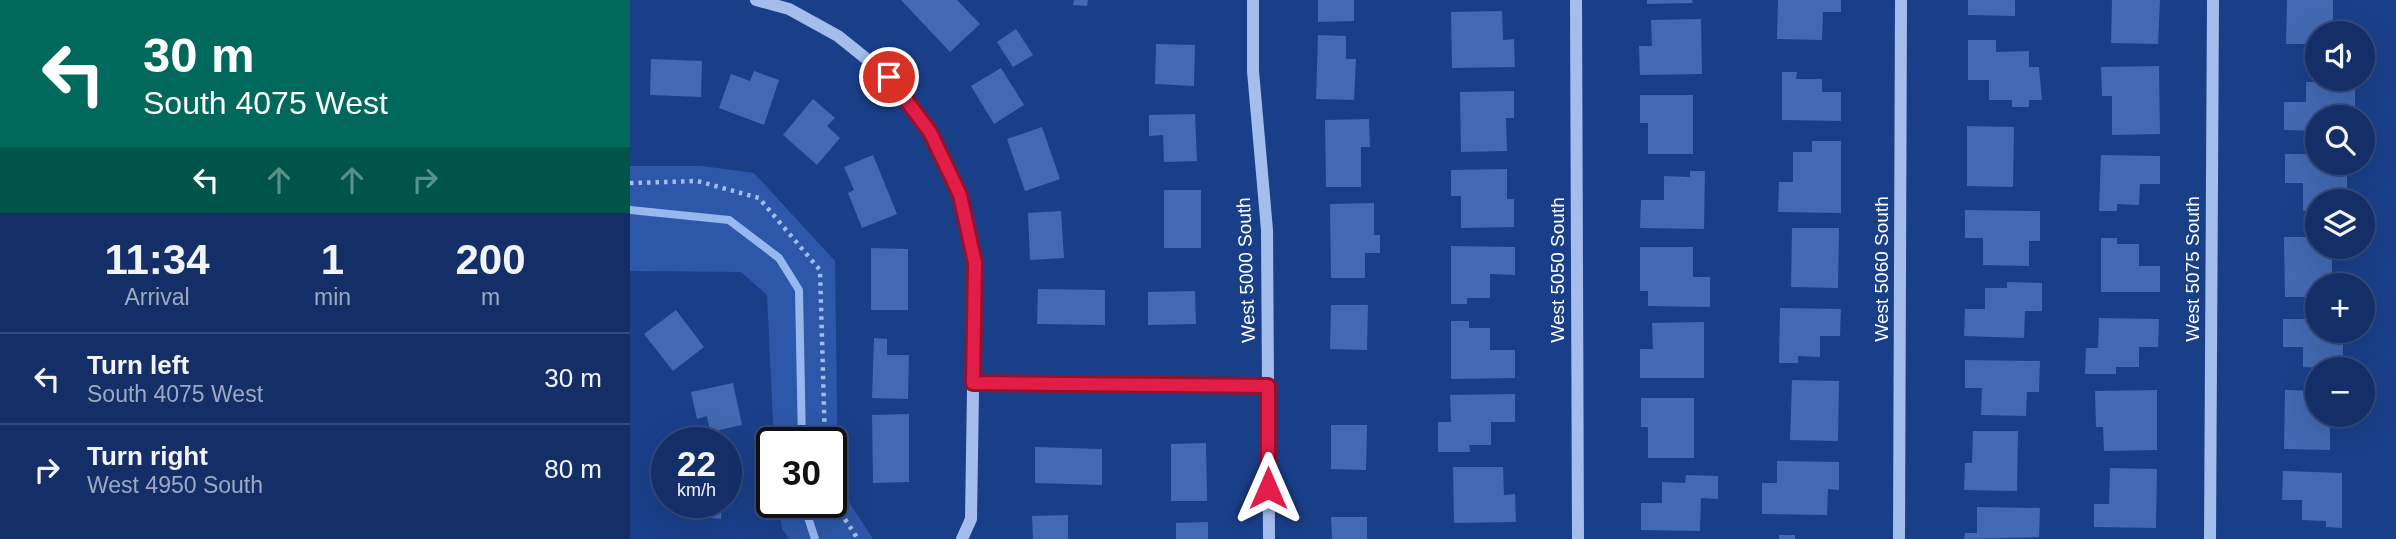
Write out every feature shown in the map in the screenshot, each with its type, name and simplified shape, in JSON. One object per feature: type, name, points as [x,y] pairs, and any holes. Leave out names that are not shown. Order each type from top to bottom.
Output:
[{"type":"street","points":[[756,0],[789,9],[838,36],[889,77],[930,132],[960,195],[975,263],[971,519],[962,539]]},
{"type":"street","name":"West 5000 South","points":[[1253,0],[1253,71],[1267,230],[1269,539]]},
{"type":"street","name":"West 5050 South","points":[[1576,0],[1578,539]]},
{"type":"street","name":"West 5060 South","points":[[1899,539],[1901,0]]},
{"type":"street","name":"West 5075 South","points":[[2210,539],[2213,0]]},
{"type":"street","points":[[973,383],[1268,386]]},
{"type":"path","points":[[630,183],[697,181],[759,198],[820,270],[825,427]]},
{"type":"path","points":[[844,518],[858,539]]},
{"type":"shaded area","points":[[630,166],[702,166],[754,173],[835,261],[837,427],[773,427],[767,295],[741,272],[630,271]]},
{"type":"shaded area","points":[[847,499],[873,539],[789,539],[782,529],[780,518],[847,518]]},
{"type":"building","points":[[901,0],[957,0],[980,24],[950,52]]},
{"type":"building","points":[[1074,0],[1088,0],[1087,6],[1073,5]]},
{"type":"building","points":[[1318,0],[1354,0],[1354,21],[1318,22]]},
{"type":"building","points":[[1647,0],[1692,0],[1693,3],[1647,4]]},
{"type":"building","points":[[1778,0],[1841,0],[1841,12],[1823,12],[1822,40],[1777,39]]},
{"type":"building","points":[[1968,0],[2015,0],[2015,16],[1968,15]]},
{"type":"building","points":[[2112,0],[2160,0],[2158,44],[2111,43]]},
{"type":"building","points":[[2287,0],[2333,0],[2333,21],[2305,21],[2305,44],[2286,44]]},
{"type":"building","points":[[1502,11],[1503,40],[1514,39],[1515,67],[1452,68],[1451,12]]},
{"type":"building","points":[[1701,19],[1702,74],[1640,75],[1639,46],[1652,46],[1651,20]]},
{"type":"building","points":[[1016,29],[1033,55],[1013,67],[997,42]]},
{"type":"building","points":[[1318,35],[1346,36],[1346,59],[1356,59],[1354,100],[1316,99]]},
{"type":"building","points":[[1968,40],[1996,40],[1996,52],[2029,51],[2029,67],[2039,67],[2042,100],[2029,100],[2029,107],[2012,107],[2012,100],[1989,100],[1989,80],[1968,80]]},
{"type":"building","points":[[1156,44],[1195,45],[1194,86],[1155,84]]},
{"type":"building","points":[[651,59],[702,61],[701,97],[650,95]]},
{"type":"building","points":[[2159,66],[2160,134],[2112,135],[2112,96],[2102,96],[2101,67]]},
{"type":"building","points":[[1001,68],[1024,105],[994,124],[971,86]]},
{"type":"building","points":[[754,71],[779,80],[764,125],[719,108],[731,74],[750,81]]},
{"type":"building","points":[[1782,72],[1797,72],[1796,79],[1822,79],[1822,92],[1841,92],[1841,121],[1782,120]]},
{"type":"building","points":[[1514,91],[1514,118],[1506,118],[1507,151],[1461,152],[1460,92]]},
{"type":"building","points":[[2306,91],[2355,91],[2355,105],[2305,105],[2305,131],[2284,130],[2284,102],[2306,102]]},
{"type":"building","points":[[1640,95],[1693,95],[1693,154],[1648,154],[1648,123],[1640,123]]},
{"type":"building","points":[[813,99],[835,118],[827,126],[840,138],[817,165],[783,135]]},
{"type":"building","points":[[1195,114],[1197,161],[1164,162],[1163,135],[1149,136],[1149,115]]},
{"type":"building","points":[[1369,119],[1370,147],[1361,147],[1361,187],[1326,187],[1325,120]]},
{"type":"building","points":[[1967,126],[2014,127],[2013,187],[1967,186]]},
{"type":"building","points":[[1042,127],[1060,179],[1025,191],[1007,139]]},
{"type":"building","points":[[1812,141],[1841,141],[1841,213],[1778,212],[1779,182],[1793,182],[1793,152],[1812,152]]},
{"type":"building","points":[[2285,154],[2305,154],[2305,175],[2347,175],[2347,189],[2305,189],[2305,211],[2303,183],[2285,183]]},
{"type":"building","points":[[873,155],[897,214],[862,228],[848,193],[854,190],[844,167]]},
{"type":"building","points":[[2101,155],[2160,156],[2160,184],[2140,184],[2139,205],[2117,204],[2117,211],[2099,211]]},
{"type":"building","points":[[1507,169],[1507,199],[1514,199],[1514,227],[1461,228],[1461,196],[1451,196],[1451,170]]},
{"type":"building","points":[[1690,171],[1705,171],[1704,229],[1640,228],[1641,200],[1664,200],[1664,176],[1690,177]]},
{"type":"building","points":[[1164,190],[1201,190],[1201,248],[1164,248]]},
{"type":"building","points":[[1374,203],[1374,235],[1380,235],[1380,253],[1365,253],[1365,278],[1331,278],[1330,204]]},
{"type":"building","points":[[1965,210],[2040,211],[2040,241],[2029,241],[2029,266],[1983,265],[1983,238],[1965,238]]},
{"type":"building","points":[[1061,211],[1064,258],[1030,260],[1028,213]]},
{"type":"building","points":[[1792,228],[1839,228],[1838,288],[1791,287]]},
{"type":"building","points":[[2284,237],[2305,237],[2305,259],[2344,259],[2332,260],[2332,273],[2305,273],[2305,297],[2285,297]]},
{"type":"building","points":[[2101,238],[2117,238],[2117,244],[2139,244],[2139,266],[2160,266],[2160,292],[2101,292]]},
{"type":"building","points":[[1451,246],[1515,247],[1515,275],[1490,274],[1490,298],[1467,298],[1467,304],[1451,304]]},
{"type":"building","points":[[1640,247],[1693,247],[1693,277],[1710,277],[1710,307],[1648,306],[1648,291],[1640,291]]},
{"type":"building","points":[[871,248],[908,249],[908,310],[871,310]]},
{"type":"building","points":[[2007,282],[2042,283],[2042,311],[2025,311],[2024,338],[1964,336],[1965,309],[1985,309],[1985,288],[2007,288]]},
{"type":"building","points":[[1038,289],[1105,290],[1105,325],[1037,324]]},
{"type":"building","points":[[1195,291],[1196,324],[1148,325],[1148,292]]},
{"type":"building","points":[[1331,305],[1368,305],[1367,350],[1330,349]]},
{"type":"building","points":[[1780,308],[1841,309],[1840,336],[1820,336],[1820,357],[1798,356],[1798,363],[1779,363]]},
{"type":"building","points":[[676,310],[704,347],[673,371],[644,334]]},
{"type":"building","points":[[2099,318],[2159,319],[2158,347],[2139,347],[2139,367],[2116,367],[2116,374],[2085,374],[2086,348],[2098,348]]},
{"type":"building","points":[[2283,319],[2305,319],[2305,343],[2343,343],[2343,357],[2305,357],[2303,367],[2303,347],[2283,347]]},
{"type":"building","points":[[1451,321],[1469,321],[1469,328],[1490,328],[1490,350],[1515,350],[1515,378],[1451,379]]},
{"type":"building","points":[[1704,322],[1704,378],[1640,378],[1640,349],[1653,349],[1652,323]]},
{"type":"building","points":[[874,338],[887,339],[887,355],[909,355],[908,399],[872,398]]},
{"type":"building","points":[[1965,360],[2040,361],[2039,392],[2027,392],[2026,416],[1981,415],[1982,388],[1965,388]]},
{"type":"building","points":[[1792,380],[1839,381],[1838,441],[1790,440]]},
{"type":"building","points":[[733,383],[742,425],[709,427],[707,416],[697,419],[691,392]]},
{"type":"building","points":[[2157,390],[2157,450],[2104,451],[2103,427],[2096,427],[2095,391]]},
{"type":"building","points":[[2285,390],[2305,391],[2305,427],[2330,427],[2330,450],[2284,449]]},
{"type":"building","points":[[1515,394],[1515,422],[1491,422],[1491,445],[1469,445],[1470,452],[1438,452],[1438,422],[1451,422],[1450,395]]},
{"type":"building","points":[[1641,398],[1694,398],[1694,458],[1648,458],[1648,427],[1641,427]]},
{"type":"building","points":[[909,414],[909,482],[873,483],[872,415]]},
{"type":"building","points":[[1331,425],[1367,425],[1366,470],[1331,469]]},
{"type":"building","points":[[1973,431],[2018,431],[2017,491],[1964,490],[1965,463],[1972,463]]},
{"type":"building","points":[[1206,443],[1207,501],[1171,501],[1171,444]]},
{"type":"building","points":[[1035,447],[1102,449],[1102,485],[1035,483]]},
{"type":"building","points":[[1777,461],[1839,462],[1839,490],[1828,489],[1827,515],[1762,514],[1762,483],[1777,483]]},
{"type":"building","points":[[1453,467],[1503,467],[1504,495],[1515,494],[1516,522],[1454,523]]},
{"type":"building","points":[[2110,468],[2157,469],[2156,528],[2094,527],[2094,504],[2109,504]]},
{"type":"building","points":[[2283,471],[2342,473],[2342,528],[2326,527],[2326,521],[2302,520],[2302,500],[2282,500]]},
{"type":"building","points":[[1686,475],[1718,476],[1718,499],[1701,498],[1700,531],[1641,530],[1641,503],[1662,503],[1662,482],[1685,483]]},
{"type":"building","points":[[1977,507],[2040,508],[2039,537],[1964,539],[1965,533],[1977,533]]},
{"type":"building","points":[[1068,515],[1068,539],[1033,539],[1032,516]]},
{"type":"building","points":[[1331,517],[1367,517],[1367,539],[1332,539]]},
{"type":"building","points":[[1208,522],[1208,539],[1176,539],[1176,523]]},
{"type":"building","points":[[1779,535],[1795,535],[1795,539],[1779,539]]},
{"type":"waterway","points":[[630,210],[729,220],[779,258],[799,290],[802,427]]},
{"type":"waterway","points":[[808,518],[815,539]]},
{"type":"route","points":[[889,77],[930,132],[960,195],[975,263],[973,383],[1268,386],[1268,488]]}]
